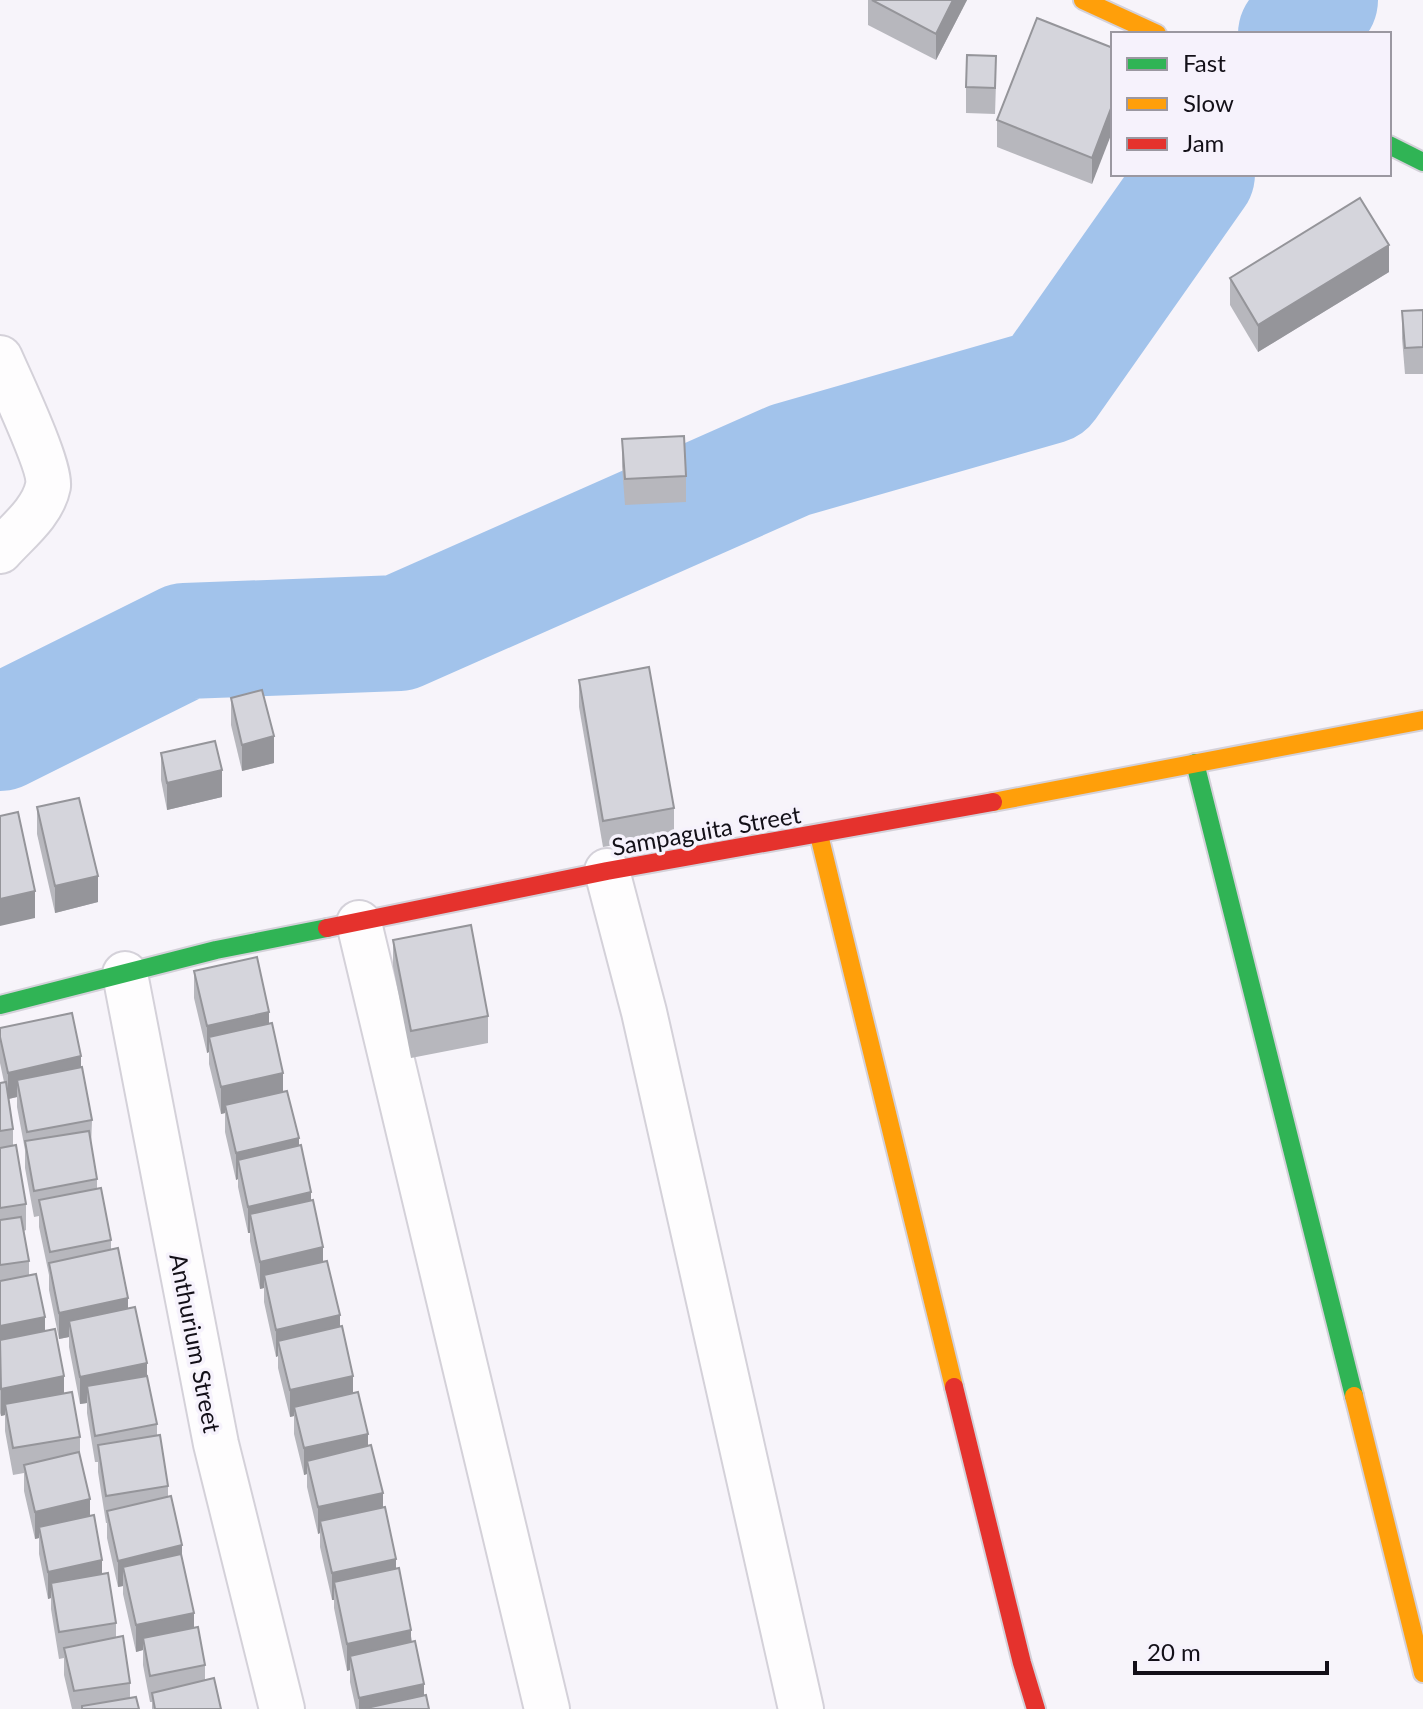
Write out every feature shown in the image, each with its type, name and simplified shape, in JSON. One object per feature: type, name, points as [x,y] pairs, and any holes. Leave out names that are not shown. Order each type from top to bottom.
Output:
[{"type":"street","points":[[1083,0],[1153,32]]},
{"type":"street","points":[[1391,146],[1423,162]]},
{"type":"street","points":[[0,358],[49,484],[38,509],[0,551]]},
{"type":"street","name":"Sampaguita Street","points":[[0,1005],[216,950],[607,871],[819,835],[1423,720]]},
{"type":"street","points":[[1195,763],[1423,1673]]},
{"type":"street","points":[[819,835],[1036,1709]]},
{"type":"street","points":[[607,871],[644,1012],[801,1709]]},
{"type":"street","points":[[359,923],[547,1709]]},
{"type":"street","name":"Anthurium Street","points":[[125,974],[216,1444],[282,1709]]},
{"type":"building","points":[[872,0],[953,0],[936,34]]},
{"type":"building","points":[[1037,18],[1111,47],[1111,108],[1092,158],[997,120]]},
{"type":"building","points":[[967,55],[996,56],[995,88],[966,87]]},
{"type":"building","points":[[1360,198],[1389,245],[1258,325],[1230,278]]},
{"type":"building","points":[[1423,310],[1423,347],[1405,348],[1402,311]]},
{"type":"building","points":[[684,436],[686,476],[625,479],[622,439]]},
{"type":"building","points":[[649,667],[674,808],[603,821],[579,680]]},
{"type":"building","points":[[262,690],[274,736],[242,745],[231,698]]},
{"type":"building","points":[[215,741],[222,770],[167,783],[161,753]]},
{"type":"building","points":[[79,798],[98,876],[55,886],[37,807]]},
{"type":"building","points":[[18,812],[35,891],[0,899],[0,816]]},
{"type":"building","points":[[471,925],[488,1016],[411,1031],[393,940]]},
{"type":"building","points":[[257,957],[269,1012],[207,1026],[194,971]]},
{"type":"building","points":[[72,1013],[81,1056],[8,1073],[0,1028]]},
{"type":"building","points":[[272,1023],[283,1073],[221,1087],[209,1037]]},
{"type":"building","points":[[82,1067],[92,1120],[27,1132],[17,1080]]},
{"type":"building","points":[[6,1082],[13,1129],[0,1131],[0,1083]]},
{"type":"building","points":[[287,1091],[299,1138],[236,1153],[225,1105]]},
{"type":"building","points":[[89,1131],[97,1179],[34,1191],[25,1141]]},
{"type":"building","points":[[16,1145],[26,1204],[0,1208],[0,1148]]},
{"type":"building","points":[[301,1145],[311,1192],[248,1207],[238,1160]]},
{"type":"building","points":[[101,1188],[111,1240],[50,1252],[39,1200]]},
{"type":"building","points":[[313,1200],[323,1247],[260,1262],[250,1214]]},
{"type":"building","points":[[21,1217],[29,1261],[0,1265],[0,1220]]},
{"type":"building","points":[[118,1248],[128,1298],[59,1313],[49,1263]]},
{"type":"building","points":[[327,1261],[340,1315],[276,1330],[264,1275]]},
{"type":"building","points":[[36,1274],[45,1317],[0,1326],[0,1281]]},
{"type":"building","points":[[135,1307],[147,1363],[80,1377],[69,1321]]},
{"type":"building","points":[[342,1326],[353,1376],[290,1390],[278,1341]]},
{"type":"building","points":[[55,1329],[64,1376],[1,1389],[0,1340]]},
{"type":"building","points":[[147,1376],[157,1424],[95,1436],[87,1386]]},
{"type":"building","points":[[72,1392],[80,1437],[13,1448],[5,1404]]},
{"type":"building","points":[[358,1392],[368,1434],[304,1448],[294,1407]]},
{"type":"building","points":[[160,1435],[168,1486],[106,1496],[98,1445]]},
{"type":"building","points":[[371,1445],[383,1493],[318,1507],[307,1461]]},
{"type":"building","points":[[79,1452],[90,1499],[35,1512],[24,1465]]},
{"type":"building","points":[[171,1496],[182,1545],[118,1561],[107,1511]]},
{"type":"building","points":[[385,1507],[396,1559],[332,1573],[320,1521]]},
{"type":"building","points":[[94,1515],[102,1560],[48,1572],[39,1527]]},
{"type":"building","points":[[181,1554],[194,1613],[136,1625],[123,1567]]},
{"type":"building","points":[[399,1568],[411,1630],[347,1644],[334,1582]]},
{"type":"building","points":[[108,1573],[116,1623],[59,1632],[51,1583]]},
{"type":"building","points":[[198,1627],[205,1665],[150,1676],[143,1638]]},
{"type":"building","points":[[123,1636],[130,1683],[74,1691],[64,1648]]},
{"type":"building","points":[[415,1641],[424,1684],[359,1698],[350,1656]]},
{"type":"building","points":[[214,1678],[221,1709],[155,1709],[152,1693]]},
{"type":"building","points":[[426,1695],[429,1709],[362,1709]]},
{"type":"building","points":[[136,1697],[139,1709],[82,1709],[82,1706]]},
{"type":"waterway","points":[[1297,32],[1320,0]]},
{"type":"waterway","points":[[0,733],[185,641],[399,633],[790,460],[1048,386],[1196,176]]},
{"type":"traffic: fast","points":[[1391,146],[1423,162]]},
{"type":"traffic: fast","points":[[1195,763],[1354,1396]]},
{"type":"traffic: fast","points":[[0,1005],[216,950],[327,928]]},
{"type":"traffic: slow","points":[[1083,0],[1153,32]]},
{"type":"traffic: slow","points":[[993,802],[1423,720]]},
{"type":"traffic: slow","points":[[819,835],[954,1387]]},
{"type":"traffic: slow","points":[[1354,1396],[1423,1673]]},
{"type":"traffic: jam","points":[[327,928],[607,871],[993,802]]},
{"type":"traffic: jam","points":[[954,1387],[1036,1709]]}]
